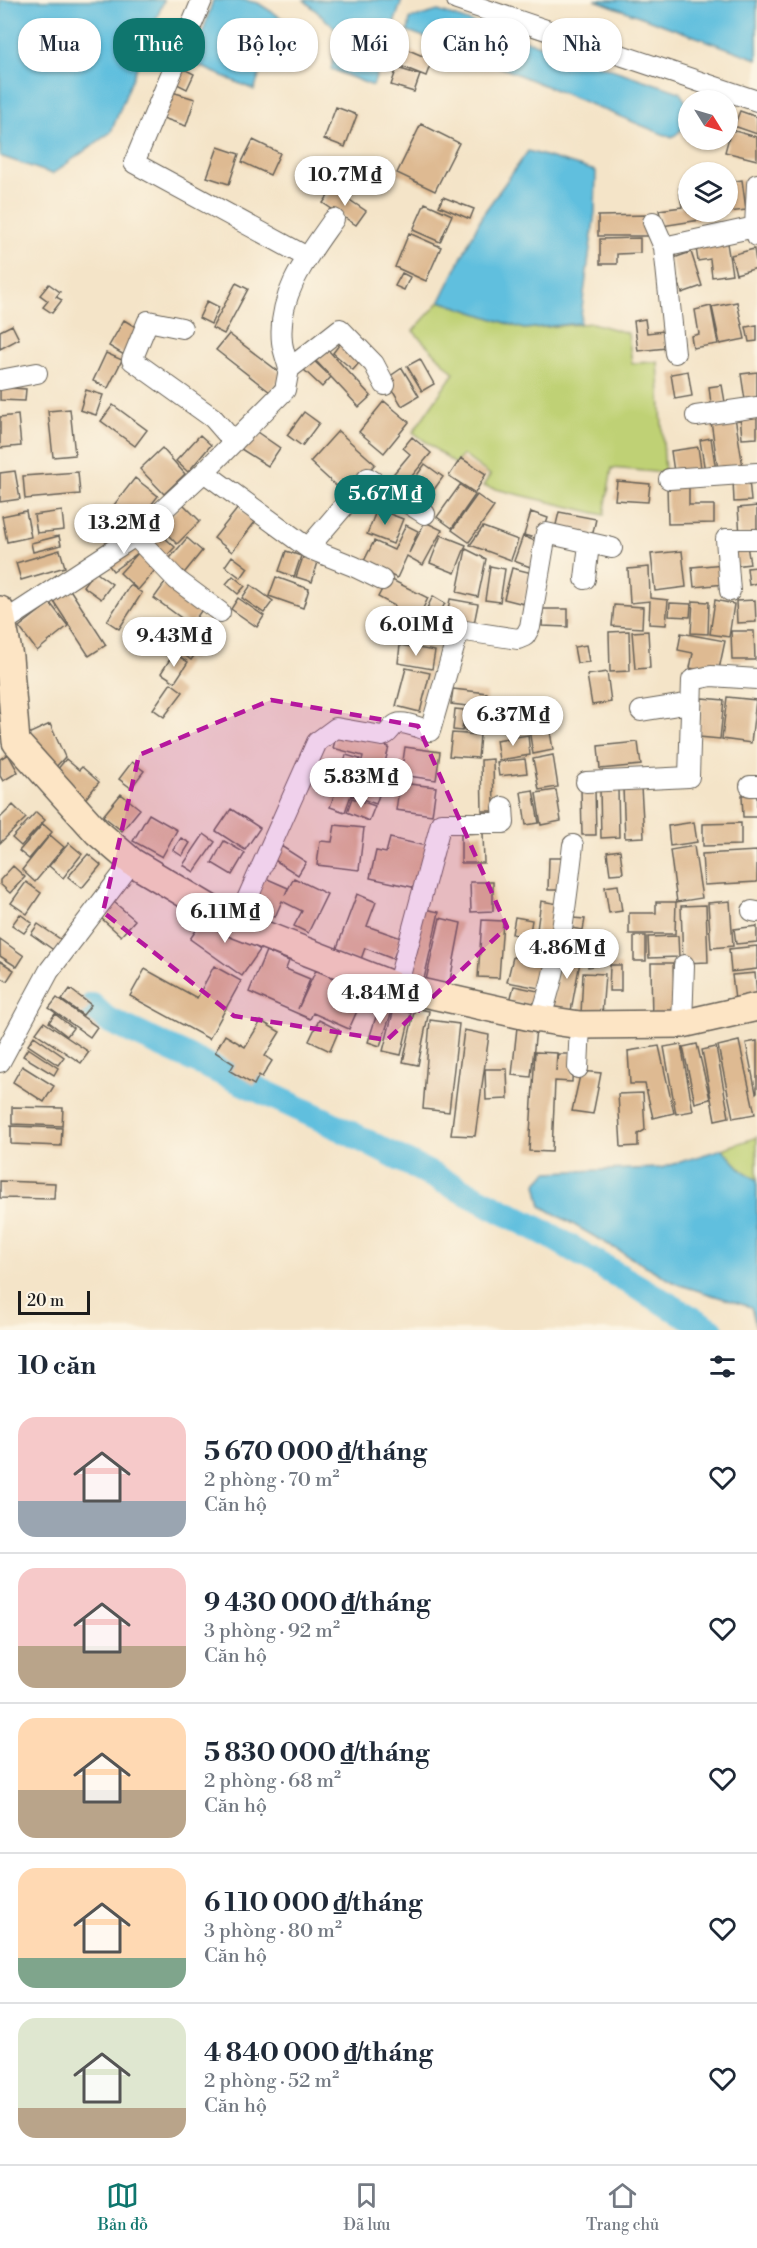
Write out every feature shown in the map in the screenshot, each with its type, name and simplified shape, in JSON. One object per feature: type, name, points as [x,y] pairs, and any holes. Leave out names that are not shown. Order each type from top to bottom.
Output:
[{"type":"main road","points":[[1,617],[9,657],[8,741],[97,832],[132,862],[236,924],[397,987],[540,1020],[580,1025],[682,1024],[757,1007]]},
{"type":"street","points":[[202,0],[134,163],[307,257]]},
{"type":"street","points":[[457,0],[757,101]]},
{"type":"street","points":[[664,247],[756,232],[757,184]]},
{"type":"street","points":[[1,617],[135,536],[204,472],[285,390],[290,369],[282,343],[282,322],[286,300],[307,257],[334,219]]},
{"type":"street","points":[[653,222],[664,247],[675,353]]},
{"type":"street","points":[[182,328],[148,321],[132,360],[213,418],[234,442]]},
{"type":"street","points":[[290,369],[340,329],[374,364],[385,384]]},
{"type":"street","points":[[0,380],[37,373]]},
{"type":"street","points":[[696,416],[757,407]]},
{"type":"street","points":[[204,472],[308,549],[382,580]]},
{"type":"street","points":[[669,478],[757,473]]},
{"type":"street","points":[[308,549],[368,478],[425,514]]},
{"type":"street","points":[[236,924],[317,741],[336,728],[382,736],[387,735],[395,725],[400,723],[430,730],[459,630],[518,639],[525,636],[530,627],[546,533],[612,549]]},
{"type":"street","points":[[135,536],[177,580],[220,612]]},
{"type":"street","points":[[730,591],[726,539],[757,539]]},
{"type":"street","points":[[585,579],[589,544]]},
{"type":"street","points":[[586,782],[689,777],[692,680],[711,676],[757,679]]},
{"type":"street","points":[[641,711],[691,703]]},
{"type":"street","points":[[397,987],[441,823],[504,823],[503,807]]},
{"type":"street","points":[[540,1020],[549,996],[563,929],[573,845]]},
{"type":"street","points":[[0,1062],[49,971],[132,862]]},
{"type":"street","points":[[682,1024],[684,965]]},
{"type":"street","points":[[578,1068],[580,1025]]},
{"type":"highlighted area","points":[[271,700],[418,726],[507,927],[387,1040],[234,1016],[103,912],[139,755]]},
{"type":"green space","points":[[440,301],[524,329],[592,323],[628,333],[632,363],[658,362],[665,473],[612,468],[604,515],[483,486],[490,475],[463,455],[455,464],[413,432],[454,373],[413,331]]},
{"type":"green space","points":[[757,1137],[757,1180],[742,1170],[722,1149]]},
{"type":"water","points":[[0,0],[164,0],[157,18],[113,18],[113,72],[135,72],[111,132],[52,174],[0,156]]},
{"type":"water","points":[[213,0],[243,0],[258,3],[282,18],[217,18],[217,72],[261,72],[254,90],[205,68],[205,25]]},
{"type":"water","points":[[304,0],[402,0],[396,18],[330,18],[330,24]]},
{"type":"water","points":[[595,0],[757,0],[757,59]]},
{"type":"water","points":[[438,11],[459,18],[421,18],[421,36],[409,31],[410,19]]},
{"type":"water","points":[[530,42],[542,46],[542,72],[620,72],[678,91],[678,133],[672,138],[512,72],[530,72]]},
{"type":"water","points":[[338,72],[378,72],[373,86]]},
{"type":"water","points":[[528,151],[596,171],[595,212],[580,323],[524,329],[440,301],[483,214]]},
{"type":"water","points":[[722,1149],[742,1170],[757,1180],[757,1330],[751,1307],[677,1284],[541,1206],[536,1184],[547,1172],[661,1168]]},
{"type":"building","points":[[409,50],[421,55],[421,72],[428,72],[426,76],[409,69]]},
{"type":"building","points":[[183,72],[194,74],[187,89],[177,84]]},
{"type":"building","points":[[396,72],[409,72],[420,75],[414,92],[391,85]]},
{"type":"building","points":[[169,91],[195,99],[186,126],[160,117]]},
{"type":"building","points":[[336,107],[357,115],[345,147],[324,139]]},
{"type":"building","points":[[740,111],[757,117],[757,134],[738,127]]},
{"type":"building","points":[[421,124],[459,143],[435,191],[397,173]]},
{"type":"building","points":[[738,132],[757,137],[757,160],[725,152],[726,150],[738,150]]},
{"type":"building","points":[[253,140],[280,153],[270,175],[242,162]]},
{"type":"building","points":[[218,147],[239,154],[229,184],[207,177]]},
{"type":"building","points":[[742,180],[746,210],[738,211],[738,181]]},
{"type":"building","points":[[333,189],[366,211],[356,225],[323,203]]},
{"type":"building","points":[[443,197],[474,209],[470,219],[439,206]]},
{"type":"building","points":[[425,203],[452,215],[440,242],[413,230]]},
{"type":"building","points":[[678,208],[678,222],[687,222],[662,226],[659,210]]},
{"type":"building","points":[[649,215],[650,236],[598,236],[598,216]]},
{"type":"building","points":[[409,233],[441,247],[426,281],[395,267]]},
{"type":"building","points":[[726,237],[732,274],[712,277],[710,259],[698,261],[695,241]]},
{"type":"building","points":[[640,238],[640,253],[617,254],[617,264],[600,264],[600,239]]},
{"type":"building","points":[[754,249],[757,268],[736,274],[731,255]]},
{"type":"building","points":[[691,252],[702,286],[682,293],[671,259]]},
{"type":"building","points":[[402,273],[410,277],[404,290],[395,286]]},
{"type":"building","points":[[236,283],[248,289],[224,334],[212,328]]},
{"type":"building","points":[[49,284],[60,292],[56,297],[62,300],[52,313],[43,307],[48,301],[40,295]]},
{"type":"building","points":[[207,301],[219,307],[211,324],[199,318]]},
{"type":"building","points":[[737,302],[745,339],[720,344],[712,307]]},
{"type":"building","points":[[711,306],[718,344],[693,348],[691,336],[699,334],[695,310]]},
{"type":"building","points":[[645,319],[647,333],[664,331],[666,348],[638,351],[634,321]]},
{"type":"building","points":[[124,320],[139,329],[124,355],[109,346]]},
{"type":"building","points":[[12,325],[19,339],[0,349],[0,331]]},
{"type":"building","points":[[757,325],[757,341],[749,342],[746,327]]},
{"type":"building","points":[[229,334],[283,375],[270,392],[216,350]]},
{"type":"building","points":[[342,341],[363,358],[353,370],[333,353]]},
{"type":"building","points":[[328,350],[371,396],[359,407],[316,361]]},
{"type":"building","points":[[106,353],[122,360],[108,388],[93,381]]},
{"type":"building","points":[[420,359],[434,384],[422,391],[407,366]]},
{"type":"building","points":[[313,360],[331,377],[322,387],[304,370]]},
{"type":"building","points":[[402,368],[419,396],[402,406],[386,379]]},
{"type":"building","points":[[688,371],[692,396],[675,399],[671,374]]},
{"type":"building","points":[[757,372],[757,398],[745,400],[741,374]]},
{"type":"building","points":[[722,385],[725,402],[711,404],[709,387]]},
{"type":"building","points":[[0,387],[26,389],[25,401],[0,400]]},
{"type":"building","points":[[86,390],[103,395],[96,415],[80,410]]},
{"type":"building","points":[[384,401],[409,422],[384,453],[359,432]]},
{"type":"building","points":[[113,405],[147,430],[135,446],[101,421]]},
{"type":"building","points":[[70,409],[75,455],[53,457],[48,411]]},
{"type":"building","points":[[304,412],[319,423],[302,446],[287,435]]},
{"type":"building","points":[[757,413],[757,438],[742,439],[740,414]]},
{"type":"building","points":[[18,415],[21,446],[0,448],[0,417]]},
{"type":"building","points":[[735,417],[743,467],[718,470],[711,421]]},
{"type":"building","points":[[254,430],[280,448],[268,466],[241,449]]},
{"type":"building","points":[[338,431],[375,464],[346,495],[310,462]]},
{"type":"building","points":[[200,435],[211,445],[188,472],[176,461]]},
{"type":"building","points":[[412,437],[431,453],[402,488],[390,478],[410,454],[403,448]]},
{"type":"building","points":[[711,438],[716,471],[705,472],[700,440]]},
{"type":"building","points":[[698,447],[701,468],[674,472],[671,451]]},
{"type":"building","points":[[162,448],[185,474],[164,494],[140,469]]},
{"type":"building","points":[[461,458],[486,474],[475,493],[449,476]]},
{"type":"building","points":[[425,464],[443,477],[423,505],[405,492]]},
{"type":"building","points":[[15,471],[20,499],[0,502],[0,473]]},
{"type":"building","points":[[78,472],[80,494],[25,499],[23,476]]},
{"type":"building","points":[[135,478],[158,496],[133,528],[110,510]]},
{"type":"building","points":[[749,479],[751,501],[734,502],[733,480]]},
{"type":"building","points":[[617,481],[650,484],[648,502],[615,500]]},
{"type":"building","points":[[460,485],[475,495],[452,528],[437,517]]},
{"type":"building","points":[[667,485],[689,485],[689,505],[714,505],[714,523],[668,524]]},
{"type":"building","points":[[477,495],[494,507],[469,542],[452,530]]},
{"type":"building","points":[[183,504],[200,521],[177,544],[160,527]]},
{"type":"building","points":[[757,506],[757,534],[740,535],[738,508]]},
{"type":"building","points":[[238,508],[255,522],[232,552],[214,538]]},
{"type":"building","points":[[377,509],[403,519],[393,544],[367,534]]},
{"type":"building","points":[[26,511],[31,537],[7,542],[2,516]]},
{"type":"building","points":[[62,511],[64,530],[37,533],[34,515]]},
{"type":"building","points":[[531,512],[548,518],[541,540],[524,535]]},
{"type":"building","points":[[559,512],[596,519],[592,537],[555,529]]},
{"type":"building","points":[[425,522],[442,530],[423,565],[407,556],[397,578],[363,563],[374,541],[394,550],[406,525],[418,531],[409,553]]},
{"type":"building","points":[[483,527],[518,540],[511,560],[470,545]]},
{"type":"building","points":[[155,529],[175,547],[163,560],[143,543]]},
{"type":"building","points":[[441,535],[466,545],[455,573],[430,563]]},
{"type":"building","points":[[59,536],[61,545],[33,552],[31,543]]},
{"type":"building","points":[[523,536],[542,544],[533,568],[514,561]]},
{"type":"building","points":[[187,538],[202,551],[181,577],[165,564]]},
{"type":"building","points":[[134,539],[142,550],[113,571],[105,560]]},
{"type":"building","points":[[747,545],[750,564],[734,566],[731,547]]},
{"type":"building","points":[[466,549],[486,559],[478,597],[457,592]]},
{"type":"building","points":[[60,550],[65,567],[21,580],[16,563]]},
{"type":"building","points":[[286,551],[301,556],[294,577],[279,571]]},
{"type":"building","points":[[682,551],[686,587],[655,591],[651,554]]},
{"type":"building","points":[[139,552],[157,568],[138,590],[120,573]]},
{"type":"building","points":[[232,556],[248,568],[241,578],[225,566]]},
{"type":"building","points":[[303,557],[318,562],[312,582],[296,577]]},
{"type":"building","points":[[724,564],[725,584],[694,587],[692,567]]},
{"type":"building","points":[[490,566],[505,569],[500,602],[485,600]]},
{"type":"building","points":[[649,567],[650,598],[668,600],[666,625],[649,624],[650,601],[630,603],[628,569]]},
{"type":"building","points":[[757,567],[757,583],[749,585],[747,568]]},
{"type":"building","points":[[512,568],[532,573],[524,604],[504,599]]},
{"type":"building","points":[[94,571],[112,584],[101,599],[83,586]]},
{"type":"building","points":[[233,576],[245,586],[238,594],[226,584]]},
{"type":"building","points":[[276,577],[309,589],[303,608],[269,596]]},
{"type":"building","points":[[388,578],[428,598],[405,645],[381,633],[395,606],[378,597]]},
{"type":"building","points":[[167,580],[204,607],[191,625],[154,598]]},
{"type":"building","points":[[130,585],[142,593],[119,629],[107,621]]},
{"type":"building","points":[[251,585],[273,601],[264,613],[242,598]]},
{"type":"building","points":[[69,588],[106,645],[89,656],[52,599]]},
{"type":"building","points":[[433,596],[445,603],[439,615],[427,608]]},
{"type":"building","points":[[238,598],[264,616],[257,627],[231,609]]},
{"type":"building","points":[[450,599],[478,604],[474,624],[446,619]]},
{"type":"building","points":[[715,600],[734,604],[729,637],[710,634]]},
{"type":"building","points":[[755,600],[756,622],[737,623],[736,601]]},
{"type":"building","points":[[693,601],[709,602],[708,634],[691,633]]},
{"type":"building","points":[[50,603],[68,626],[37,651],[19,627]]},
{"type":"building","points":[[670,603],[691,604],[690,617],[669,616]]},
{"type":"building","points":[[614,605],[643,607],[642,628],[612,626]]},
{"type":"building","points":[[543,609],[568,609],[568,627],[542,626]]},
{"type":"building","points":[[424,615],[447,626],[438,642],[416,632]]},
{"type":"building","points":[[185,625],[194,631],[180,652],[170,646]]},
{"type":"building","points":[[629,631],[630,671],[610,672],[609,632]]},
{"type":"building","points":[[648,631],[650,668],[635,669],[632,632]]},
{"type":"building","points":[[731,631],[754,631],[755,660],[732,660]]},
{"type":"building","points":[[197,632],[206,639],[191,660],[182,653]]},
{"type":"building","points":[[681,633],[725,641],[718,674],[690,668],[693,653],[678,650]]},
{"type":"building","points":[[400,645],[435,651],[432,669],[398,663]]},
{"type":"building","points":[[586,645],[589,662],[577,663],[574,647]]},
{"type":"building","points":[[174,653],[188,662],[175,682],[161,673]]},
{"type":"building","points":[[406,668],[430,673],[420,712],[396,706]]},
{"type":"building","points":[[607,672],[611,702],[592,705],[587,675]]},
{"type":"building","points":[[171,683],[183,692],[164,717],[153,709]]},
{"type":"building","points":[[453,689],[487,693],[485,708],[451,704]]},
{"type":"building","points":[[727,697],[756,700],[751,743],[722,739]]},
{"type":"building","points":[[702,698],[724,700],[720,739],[699,737]]},
{"type":"building","points":[[455,709],[464,710],[462,731],[453,730]]},
{"type":"building","points":[[466,709],[484,712],[481,733],[463,730]]},
{"type":"building","points":[[548,719],[553,750],[533,754],[528,723]]},
{"type":"building","points":[[50,724],[65,757],[51,772],[41,761],[28,734]]},
{"type":"building","points":[[338,730],[389,747],[380,782],[358,776],[363,756],[333,748]]},
{"type":"building","points":[[452,733],[480,735],[478,758],[449,756]]},
{"type":"building","points":[[528,735],[530,755],[499,760],[496,740]]},
{"type":"building","points":[[638,742],[641,765],[600,769],[598,746]]},
{"type":"building","points":[[405,747],[440,752],[436,780],[401,775]]},
{"type":"building","points":[[8,754],[18,772],[3,781],[0,776],[0,759]]},
{"type":"building","points":[[346,755],[360,759],[355,774],[342,770]]},
{"type":"building","points":[[553,755],[558,787],[539,790],[533,759]]},
{"type":"building","points":[[66,759],[79,770],[82,767],[99,782],[82,803],[51,777]]},
{"type":"building","points":[[493,759],[494,811],[482,811],[481,760]]},
{"type":"building","points":[[525,759],[527,773],[499,776],[497,762]]},
{"type":"building","points":[[132,762],[144,771],[131,788],[119,779]]},
{"type":"building","points":[[341,775],[381,789],[376,804],[351,795],[345,812],[330,807]]},
{"type":"building","points":[[400,783],[436,787],[432,815],[396,810]]},
{"type":"building","points":[[641,787],[644,837],[625,838],[623,788]]},
{"type":"building","points":[[595,788],[596,835],[582,835],[581,789]]},
{"type":"building","points":[[618,788],[619,837],[601,838],[600,789]]},
{"type":"building","points":[[533,790],[539,823],[526,825],[521,792]]},
{"type":"building","points":[[556,790],[561,821],[541,825],[536,793]]},
{"type":"building","points":[[121,794],[140,809],[122,831],[103,816]]},
{"type":"building","points":[[757,794],[757,817],[743,817],[742,795]]},
{"type":"building","points":[[352,798],[375,806],[369,821],[347,812]]},
{"type":"building","points":[[13,805],[26,818],[0,843],[0,818]]},
{"type":"building","points":[[231,809],[260,828],[245,850],[216,831]]},
{"type":"building","points":[[36,812],[45,820],[21,846],[12,838]]},
{"type":"building","points":[[149,814],[177,830],[162,857],[133,841]]},
{"type":"building","points":[[694,822],[697,842],[670,846],[668,826]]},
{"type":"building","points":[[741,823],[741,845],[703,846],[703,824]]},
{"type":"building","points":[[43,824],[52,832],[29,859],[19,851]]},
{"type":"building","points":[[335,825],[364,828],[359,870],[317,865],[320,841],[332,842]]},
{"type":"building","points":[[483,833],[484,863],[461,863],[461,834]]},
{"type":"building","points":[[204,834],[215,842],[194,872],[183,865]]},
{"type":"building","points":[[50,835],[64,847],[35,882],[22,870]]},
{"type":"building","points":[[181,838],[190,843],[182,856],[173,850]]},
{"type":"building","points":[[390,838],[426,846],[417,888],[370,878],[376,851],[386,853]]},
{"type":"building","points":[[224,841],[245,853],[232,875],[212,863]]},
{"type":"building","points":[[69,843],[82,854],[63,878],[49,866]]},
{"type":"building","points":[[281,846],[306,862],[298,875],[273,859]]},
{"type":"building","points":[[694,846],[702,898],[677,902],[670,850]]},
{"type":"building","points":[[620,850],[623,873],[610,874],[607,852]]},
{"type":"building","points":[[757,851],[757,882],[704,885],[702,854]]},
{"type":"building","points":[[88,854],[101,865],[82,888],[68,877]]},
{"type":"building","points":[[549,858],[567,858],[566,890],[548,890]]},
{"type":"building","points":[[13,866],[25,877],[10,893],[0,884],[0,880]]},
{"type":"building","points":[[263,877],[288,888],[285,895],[294,878],[327,894],[308,933],[294,926],[302,911],[282,901],[275,917],[251,906]]},
{"type":"building","points":[[26,882],[41,893],[27,914],[11,903]]},
{"type":"building","points":[[470,882],[493,882],[493,911],[471,912]]},
{"type":"building","points":[[618,885],[622,911],[609,913],[605,887]]},
{"type":"building","points":[[357,894],[376,902],[367,926],[401,938],[393,959],[365,948],[360,962],[335,953]]},
{"type":"building","points":[[541,901],[559,904],[554,940],[536,937]]},
{"type":"building","points":[[730,901],[733,946],[711,948],[708,903]]},
{"type":"building","points":[[114,902],[135,920],[121,936],[101,918]]},
{"type":"building","points":[[656,902],[676,902],[675,934],[629,934],[629,913],[656,913]]},
{"type":"building","points":[[706,905],[708,962],[683,963],[681,906]]},
{"type":"building","points":[[420,908],[439,912],[424,979],[406,975]]},
{"type":"building","points":[[208,913],[260,950],[242,976],[190,939]]},
{"type":"building","points":[[20,914],[32,923],[24,933],[12,925]]},
{"type":"building","points":[[515,917],[532,920],[529,938],[512,934]]},
{"type":"building","points":[[440,918],[461,923],[449,986],[426,980]]},
{"type":"building","points":[[572,918],[585,919],[583,930],[571,928]]},
{"type":"building","points":[[482,920],[503,921],[499,978],[478,977]]},
{"type":"building","points":[[38,924],[63,941],[55,951],[31,934]]},
{"type":"building","points":[[757,926],[757,942],[736,944],[734,929]]},
{"type":"building","points":[[634,936],[646,936],[646,961],[634,961]]},
{"type":"building","points":[[678,936],[679,957],[649,958],[648,937]]},
{"type":"building","points":[[0,939],[24,956],[17,967],[0,956]]},
{"type":"building","points":[[535,939],[552,942],[549,959],[532,956]]},
{"type":"building","points":[[604,942],[607,964],[588,967],[586,944]]},
{"type":"building","points":[[757,946],[757,969],[731,972],[729,949]]},
{"type":"building","points":[[563,948],[582,951],[571,1011],[552,1008]]},
{"type":"building","points":[[266,951],[289,961],[286,969],[310,979],[298,1009],[316,970],[365,993],[349,1029],[313,1013],[310,1019],[249,992]]},
{"type":"building","points":[[513,957],[550,964],[544,989],[507,982]]},
{"type":"building","points":[[0,961],[14,970],[7,981],[0,977]]},
{"type":"building","points":[[651,963],[673,963],[675,1021],[652,1022]]},
{"type":"building","points":[[610,965],[621,965],[621,991],[609,991]]},
{"type":"building","points":[[214,966],[241,981],[209,1039],[130,996],[145,969],[197,998]]},
{"type":"building","points":[[583,973],[605,974],[602,1015],[581,1014]]},
{"type":"building","points":[[755,973],[757,997],[735,1000],[732,975]]},
{"type":"building","points":[[514,986],[543,992],[540,1007],[510,1001]]},
{"type":"building","points":[[70,989],[91,1005],[83,1015],[62,1000]]},
{"type":"building","points":[[57,998],[97,1027],[90,1037],[49,1008]]},
{"type":"building","points":[[380,1004],[393,1008],[380,1046],[368,1042]]},
{"type":"building","points":[[415,1008],[429,1011],[418,1065],[403,1062]]},
{"type":"building","points":[[394,1009],[411,1013],[401,1055],[383,1051]]},
{"type":"building","points":[[55,1014],[73,1028],[67,1036],[49,1022]]},
{"type":"building","points":[[319,1020],[339,1030],[330,1051],[309,1041]]},
{"type":"building","points":[[430,1020],[459,1024],[449,1112],[423,1109]]},
{"type":"building","points":[[261,1021],[280,1032],[265,1056],[272,1061],[262,1077],[259,1075],[254,1085],[230,1071],[234,1064],[215,1052],[225,1035],[245,1047]]},
{"type":"building","points":[[44,1022],[89,1052],[81,1063],[36,1033]]},
{"type":"building","points":[[517,1027],[536,1029],[531,1077],[512,1075]]},
{"type":"building","points":[[464,1030],[489,1035],[475,1136],[451,1135]]},
{"type":"building","points":[[34,1036],[64,1057],[58,1065],[28,1045]]},
{"type":"building","points":[[739,1041],[755,1114],[733,1118],[718,1046]]},
{"type":"building","points":[[757,1041],[757,1092],[756,1093],[746,1043]]},
{"type":"building","points":[[681,1044],[693,1111],[676,1114],[664,1047]]},
{"type":"building","points":[[697,1044],[710,1099],[695,1103],[683,1047]]},
{"type":"building","points":[[659,1046],[674,1113],[653,1118],[645,1084],[630,1084],[628,1051]]},
{"type":"building","points":[[716,1047],[729,1117],[715,1120],[702,1050]]},
{"type":"building","points":[[28,1048],[58,1068],[54,1075],[23,1056]]},
{"type":"building","points":[[535,1052],[557,1053],[556,1071],[558,1054],[573,1054],[572,1082],[555,1081],[552,1152],[529,1151]]},
{"type":"building","points":[[22,1066],[54,1086],[44,1102],[13,1082]]},
{"type":"building","points":[[485,1069],[507,1069],[508,1099],[486,1100]]},
{"type":"building","points":[[581,1071],[601,1073],[593,1114],[572,1111]]},
{"type":"building","points":[[643,1093],[645,1130],[638,1134],[638,1146],[621,1147],[618,1094]]},
{"type":"building","points":[[12,1107],[63,1108],[62,1126],[12,1124]]},
{"type":"building","points":[[11,1126],[62,1128],[61,1146],[11,1144]]},
{"type":"building","points":[[0,1181],[55,1183],[54,1199],[0,1198]]},
{"type":"waterway","points":[[92,1006],[106,1019],[326,1121],[551,1236],[711,1330]]}]
